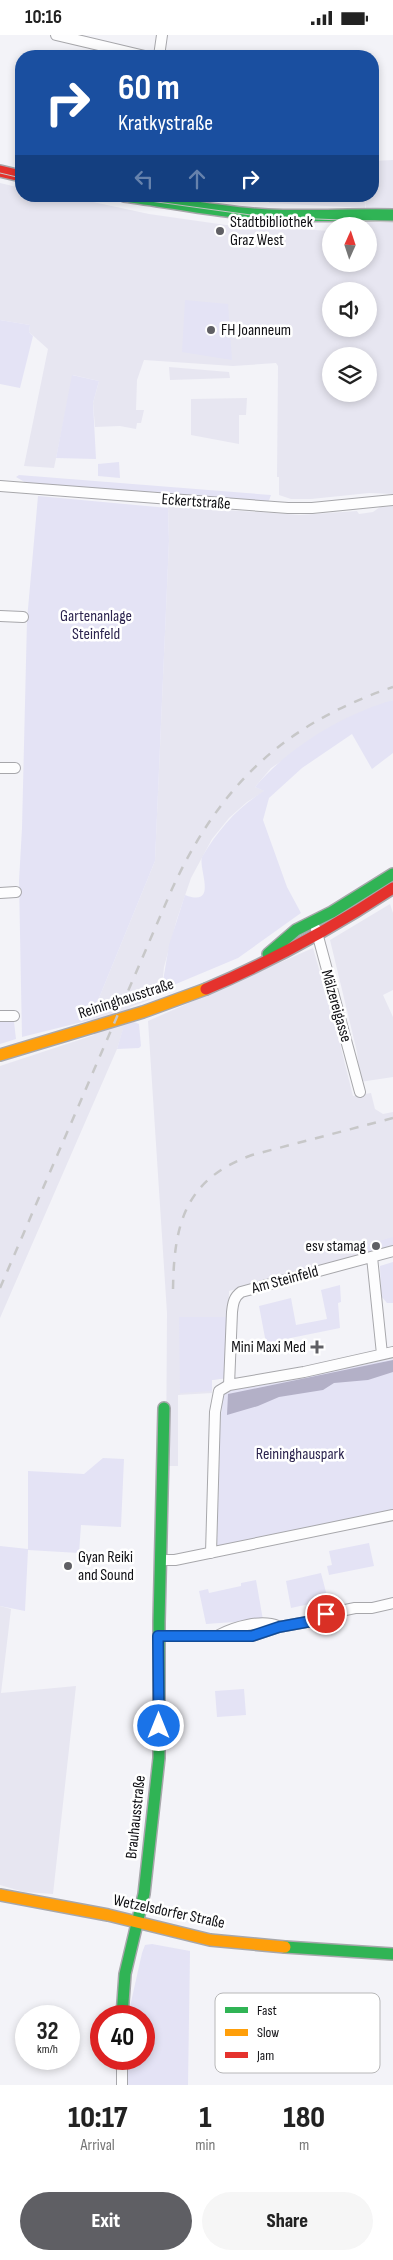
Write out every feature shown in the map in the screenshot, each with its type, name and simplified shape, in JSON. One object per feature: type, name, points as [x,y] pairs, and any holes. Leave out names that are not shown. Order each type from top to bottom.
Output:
[{"type":"main road","points":[[0,171],[15,175]]},
{"type":"main road","points":[[172,202],[265,215],[336,217],[347,214],[393,215]]},
{"type":"main road","points":[[378,223],[393,224]]},
{"type":"main road","name":"Reininghausstraße","points":[[258,964],[282,941],[314,919],[332,912],[393,874]]},
{"type":"main road","name":"Reininghausstraße","points":[[0,1055],[165,1005],[258,964],[360,910],[393,889]]},
{"type":"main road","name":"Brauhausstraße","points":[[123,2005],[125,1974],[144,1894],[159,1758],[158,1636],[164,1408]]},
{"type":"main road","name":"Wetzelsdorfer Straße","points":[[0,1895],[137,1922],[210,1940],[393,1954]]},
{"type":"street","points":[[56,35],[120,50]]},
{"type":"street","points":[[160,50],[162,35]]},
{"type":"street","name":"Eckertstraße","points":[[0,486],[202,503],[312,508],[393,500]]},
{"type":"street","points":[[0,617],[23,617]]},
{"type":"street","points":[[0,768],[15,768]]},
{"type":"street","points":[[0,893],[16,892]]},
{"type":"street","name":"Mälzereigasse","points":[[314,919],[316,933],[360,1092]]},
{"type":"street","points":[[0,1016],[14,1016]]},
{"type":"street","name":"Am Steinfeld","points":[[229,1385],[232,1312],[233,1301],[237,1295],[241,1292],[393,1251]]},
{"type":"street","points":[[372,1257],[382,1354]]},
{"type":"street","points":[[211,1553],[216,1403],[218,1392],[229,1385],[304,1372],[393,1352]]},
{"type":"street","points":[[160,1560],[175,1560],[393,1515]]},
{"type":"street","points":[[158,1636],[219,1635],[234,1628],[250,1625],[274,1625],[279,1627],[312,1621],[326,1614],[392,1604]]},
{"type":"street","points":[[122,2070],[122,2085]]},
{"type":"shaded area","name":"FH Joanneum","points":[[393,160],[393,494],[369,493],[311,499],[291,499],[279,495],[279,477],[277,477],[278,366],[276,363],[233,366],[144,360],[137,380],[136,410],[144,410],[141,423],[137,423],[136,429],[120,426],[95,427],[93,403],[99,381],[73,375],[54,468],[24,466],[48,349],[29,332],[30,325],[0,320],[0,183],[15,187],[15,202],[93,202],[149,214],[226,225],[322,230],[322,273],[378,273],[378,217],[366,217],[365,202],[379,202],[379,161]]},
{"type":"shaded area","name":"FH Joanneum","points":[[269,202],[365,202],[365,208],[269,203]]},
{"type":"shaded area","points":[[169,367],[229,372],[230,378],[170,380]]},
{"type":"shaded area","points":[[247,398],[246,415],[239,415],[239,444],[191,435],[191,399]]},
{"type":"shaded area","points":[[168,506],[300,515],[357,511],[359,514],[373,512],[380,507],[393,506],[393,700],[344,720],[271,768],[255,787],[265,791],[247,802],[229,818],[212,839],[191,878],[177,919],[164,967],[162,987],[164,989],[149,1000],[130,1007],[117,1049],[0,1318],[0,1066],[94,1035],[90,1020],[155,861],[169,541]]},
{"type":"shaded area","points":[[390,904],[393,913],[393,990],[383,995],[393,1017],[393,1077],[360,1082],[357,1052],[330,940]]},
{"type":"shaded area","points":[[313,948],[353,1096],[371,1093],[375,1109],[383,1114],[393,1112],[393,1247],[229,1291],[227,1378],[212,1380],[212,1393],[178,1395],[178,1466],[166,1466],[167,1313],[148,1021]]},
{"type":"shaded area","points":[[393,1360],[393,1372],[368,1380],[334,1383],[323,1390],[279,1397],[258,1406],[227,1415],[228,1394]]},
{"type":"shaded area","points":[[0,1606],[11,1609],[1,1693],[76,1686],[53,1894],[24,1892],[0,1885]]},
{"type":"green space","points":[[185,300],[228,304],[232,360],[182,352]]},
{"type":"green space","points":[[0,320],[30,325],[29,332],[33,336],[20,388],[0,384]]},
{"type":"green space","points":[[72,375],[99,381],[93,403],[96,459],[56,458]]},
{"type":"green space","points":[[119,462],[120,478],[98,476],[98,464]]},
{"type":"green space","points":[[19,475],[271,495],[268,503],[28,484],[16,477]]},
{"type":"green space","name":"Gartenanlage Steinfeld","points":[[38,496],[168,508],[169,541],[155,861],[90,1020],[22,1037],[19,881],[27,620]]},
{"type":"green space","points":[[393,700],[393,753],[372,769],[352,734],[302,768],[269,798],[263,820],[287,887],[301,913],[238,958],[164,989],[162,987],[169,945],[185,895],[195,898],[201,896],[204,892],[202,857],[222,828],[237,812],[264,791],[255,787],[269,772],[300,746],[355,714]]},
{"type":"green space","points":[[0,1022],[14,1022],[16,1039],[0,1044]]},
{"type":"green space","points":[[134,1022],[139,1024],[141,1046],[139,1048],[117,1049],[124,1025]]},
{"type":"green space","name":"esv stamag","points":[[393,1237],[393,1245],[361,1255],[359,1247]]},
{"type":"green space","points":[[393,1262],[393,1303],[387,1303],[381,1296],[380,1266]]},
{"type":"green space","points":[[340,1285],[341,1302],[338,1303],[340,1328],[266,1343],[259,1306],[291,1298],[296,1325],[327,1319],[321,1290]]},
{"type":"green space","points":[[179,1317],[228,1317],[227,1378],[212,1380],[212,1391],[180,1393]]},
{"type":"green space","name":"Reininghauspark","points":[[393,1359],[393,1511],[217,1547],[220,1426],[223,1392]]},
{"type":"green space","points":[[103,1458],[124,1459],[121,1527],[81,1525],[79,1553],[28,1550],[25,1611],[0,1606],[0,1546],[28,1549],[28,1471],[84,1474]]},
{"type":"green space","points":[[369,1543],[374,1566],[329,1575],[327,1566],[332,1565],[329,1551]]},
{"type":"green space","points":[[321,1573],[328,1600],[291,1608],[286,1581]]},
{"type":"green space","points":[[256,1580],[263,1620],[206,1624],[199,1591],[208,1589],[209,1593],[241,1586],[241,1583]]},
{"type":"green space","points":[[244,1689],[246,1715],[217,1717],[215,1691]]},
{"type":"green space","points":[[152,1944],[190,1951],[188,2085],[127,2085],[127,2070],[155,2070],[155,2005],[130,2005],[145,1945]]},
{"type":"tram line","points":[[0,173],[15,177]]},
{"type":"tram line","points":[[157,202],[265,217],[393,222]]},
{"type":"railway","points":[[0,1288],[172,889],[211,819],[234,789],[260,763],[288,740],[319,720],[354,702],[393,687]]},
{"type":"railway","points":[[173,1289],[176,1244],[181,1224],[188,1207],[198,1191],[212,1177],[229,1165],[252,1155],[393,1118]]},
{"type":"traffic: fast","points":[[163,202],[250,214],[299,216],[393,215]]},
{"type":"traffic: fast","points":[[268,954],[296,930],[332,912],[393,874]]},
{"type":"traffic: fast","points":[[123,2005],[125,1974],[144,1894],[159,1758],[159,1622],[164,1408]]},
{"type":"traffic: fast","points":[[285,1947],[393,1954]]},
{"type":"traffic: slow","points":[[0,1055],[143,1012],[206,989]]},
{"type":"traffic: slow","points":[[0,1895],[108,1915],[210,1940],[285,1947]]},
{"type":"traffic: jam","points":[[0,171],[15,175]]},
{"type":"traffic: jam","points":[[206,989],[302,943],[393,888]]},
{"type":"place","name":"Stadtbibliothek Graz West","points":[[220,231]]},
{"type":"place","name":"FH Joanneum","points":[[211,330]]},
{"type":"place","name":"esv stamag","points":[[376,1246]]},
{"type":"place","name":"Mini Maxi Med","points":[[317,1347]]},
{"type":"place","name":"Gyan Reiki and Sound","points":[[68,1566]]},
{"type":"route","points":[[159,1726],[160,1680],[158,1636],[252,1636],[279,1627],[312,1621],[326,1614]]}]
